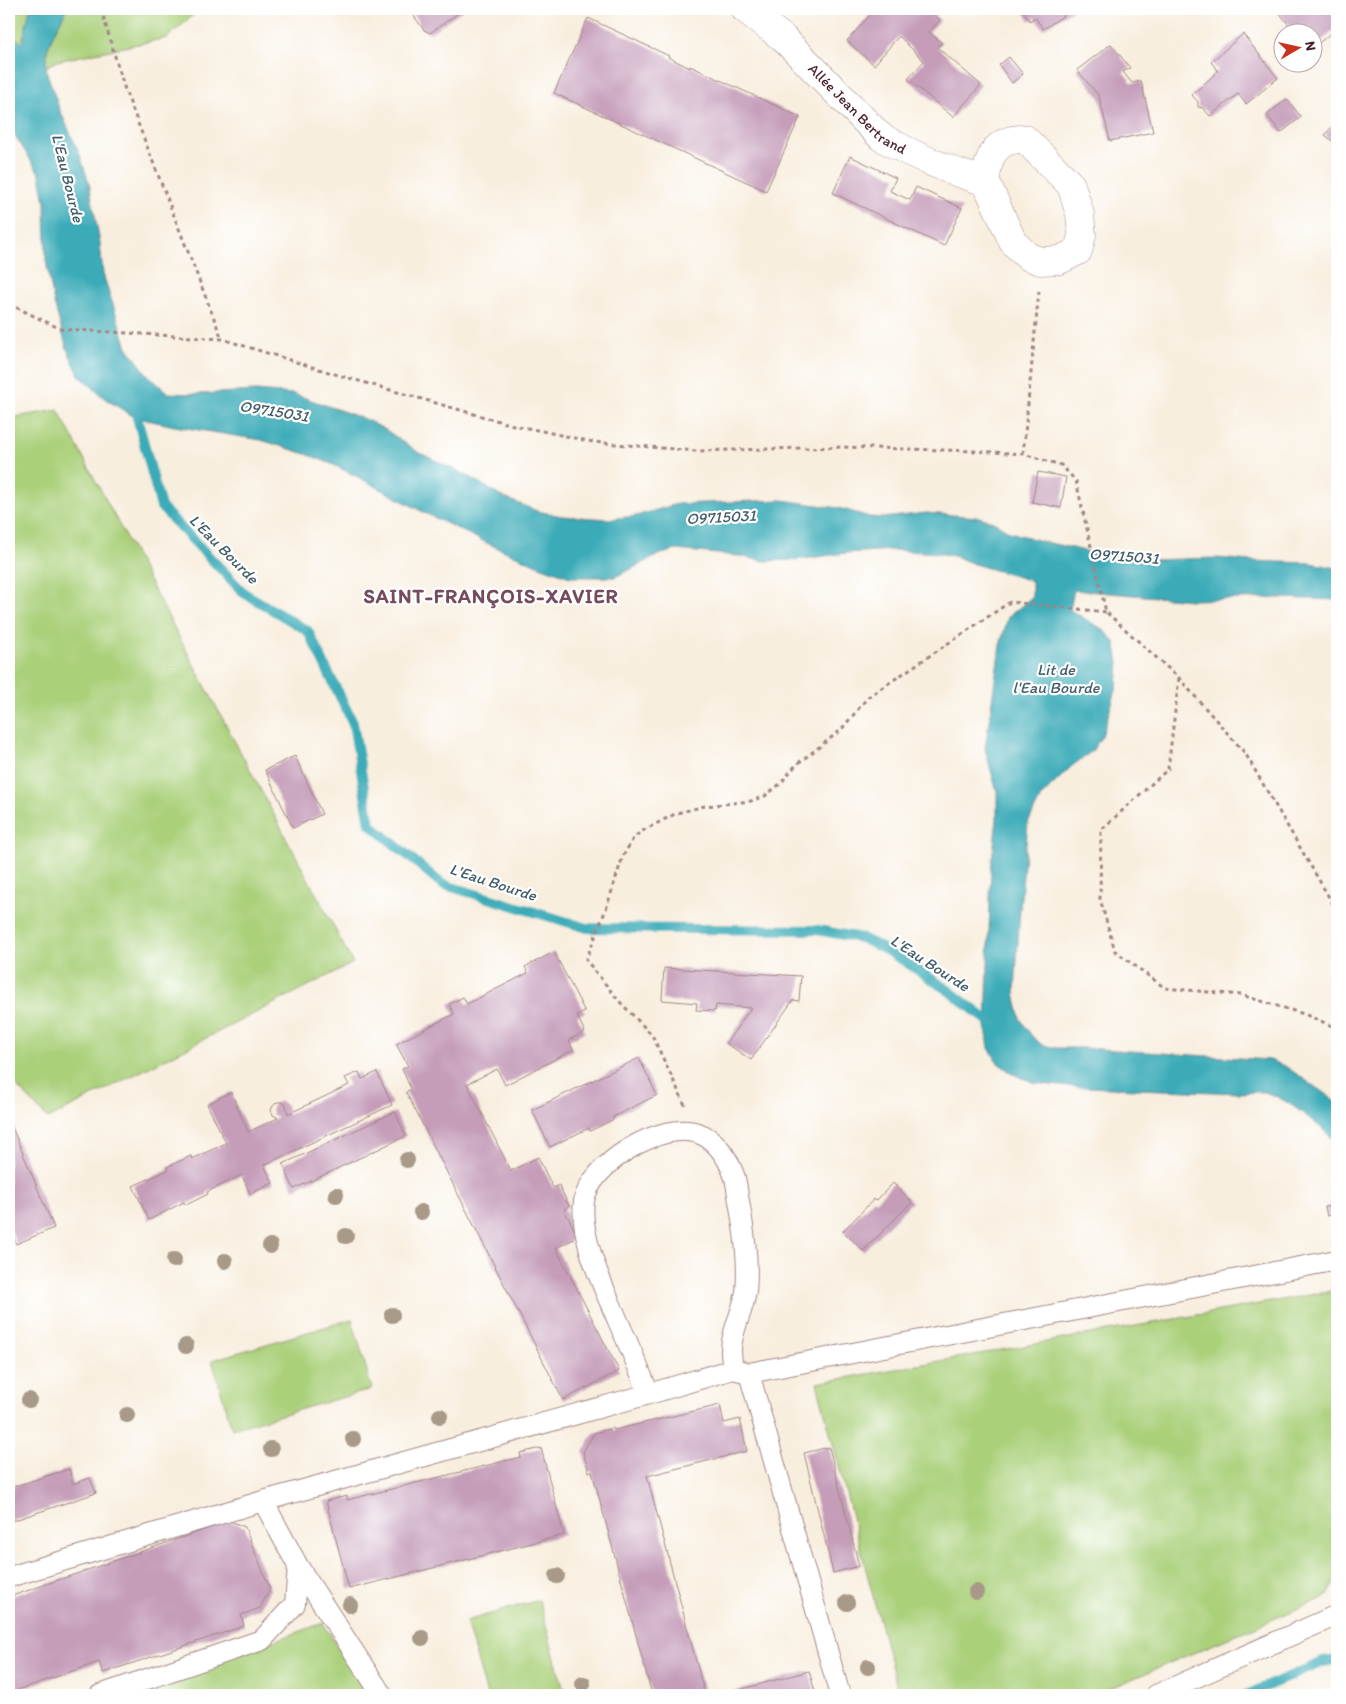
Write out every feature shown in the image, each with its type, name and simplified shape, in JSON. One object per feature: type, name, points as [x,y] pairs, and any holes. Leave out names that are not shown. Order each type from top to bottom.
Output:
[{"type":"street","name":"Allée Jean Bertrand","points":[[746,9],[784,38],[881,137],[901,149],[960,174],[986,182]]},
{"type":"street","points":[[1013,139],[1025,139],[1071,185],[1082,234],[1078,251],[1060,260],[1040,260],[1027,256],[1013,242],[986,182],[986,171],[992,155],[1001,144],[1013,139]]},
{"type":"lane","points":[[649,1394],[600,1280],[590,1250],[584,1217],[584,1201],[590,1184],[604,1168],[625,1151],[652,1136],[674,1132],[697,1132],[710,1139],[723,1154],[734,1176],[743,1221],[746,1254],[746,1292],[730,1348],[741,1371],[840,1695]]},
{"type":"lane","points":[[9,1576],[263,1501],[649,1394],[741,1371],[1337,1260]]},
{"type":"lane","points":[[263,1501],[298,1566],[382,1695]]},
{"type":"lane","points":[[100,1695],[262,1640],[295,1604],[298,1566]]},
{"type":"lane","points":[[1156,1695],[1337,1615]]},
{"type":"path","points":[[101,9],[125,90],[222,339]]},
{"type":"path","points":[[1023,454],[1039,302],[1040,260]]},
{"type":"path","points":[[9,304],[61,329],[222,339],[338,375],[509,424],[593,442],[696,451],[841,446],[974,451],[1023,454],[1061,465],[1076,481],[1106,612],[1179,678],[1246,754],[1337,911]]},
{"type":"path","points":[[697,1132],[652,1035],[619,1001],[586,960],[623,856],[634,837],[677,813],[705,806],[751,801],[765,796],[780,784],[796,765],[841,730],[868,697],[1010,602],[1106,612]]},
{"type":"path","points":[[1179,678],[1168,769],[1101,830],[1100,899],[1115,951],[1165,988],[1241,995],[1304,1014],[1337,1028]]},
{"type":"green space","points":[[9,9],[197,9],[190,18],[167,38],[57,61],[12,86],[9,80]]},
{"type":"green space","points":[[58,410],[353,963],[48,1119],[9,1078],[9,418]]},
{"type":"green space","points":[[1337,1290],[1337,1576],[1328,1596],[1094,1695],[899,1695],[817,1383]]},
{"type":"green space","points":[[352,1319],[372,1389],[232,1429],[212,1360]]},
{"type":"green space","points":[[539,1600],[565,1695],[487,1695],[466,1621]]},
{"type":"green space","points":[[323,1623],[368,1695],[126,1695]]},
{"type":"water","name":"Lit de l'Eau Bourde","points":[[30,9],[67,9],[48,48],[47,73],[59,108],[80,155],[89,183],[100,243],[103,274],[127,347],[148,375],[168,393],[196,394],[256,391],[294,394],[365,419],[386,430],[418,452],[472,478],[500,496],[537,511],[562,516],[610,519],[636,516],[677,504],[782,500],[839,508],[870,517],[883,518],[926,513],[979,517],[994,522],[1010,532],[1041,541],[1094,553],[1123,555],[1148,560],[1217,558],[1311,563],[1337,568],[1337,600],[1280,598],[1191,600],[1074,590],[1070,610],[1104,630],[1115,642],[1119,662],[1117,687],[1102,736],[1092,751],[1072,766],[1041,797],[1028,823],[1015,992],[1020,1018],[1031,1035],[1042,1045],[1057,1048],[1084,1048],[1270,1060],[1285,1066],[1337,1102],[1337,1143],[1313,1121],[1282,1099],[1263,1092],[1239,1093],[1059,1086],[1035,1083],[1013,1074],[998,1063],[989,1048],[986,1027],[991,868],[997,819],[997,792],[985,749],[1000,645],[1008,617],[1032,597],[1032,581],[974,564],[954,556],[894,550],[846,553],[796,560],[763,561],[739,556],[676,550],[661,554],[615,577],[570,577],[491,545],[334,465],[309,455],[261,440],[174,426],[134,417],[104,398],[79,375],[67,349],[54,303],[46,261],[45,202],[40,175],[9,126],[9,33],[22,43]]},
{"type":"building","points":[[409,9],[464,9],[430,33],[424,30]]},
{"type":"building","points":[[875,9],[927,9],[940,20],[929,32],[942,43],[937,47],[981,85],[953,117],[908,79],[924,61],[899,36],[874,65],[847,41]]},
{"type":"building","points":[[1022,9],[1074,9],[1043,29],[1035,17],[1030,21]]},
{"type":"building","points":[[1282,9],[1337,9],[1337,28],[1324,39],[1324,22],[1286,22],[1279,12]]},
{"type":"building","points":[[588,18],[669,56],[690,68],[690,66],[800,117],[766,191],[554,93]]},
{"type":"building","points":[[1243,34],[1278,78],[1246,104],[1238,94],[1210,116],[1203,108],[1198,107],[1198,102],[1192,95],[1218,71],[1211,62]]},
{"type":"building","points":[[1111,44],[1130,68],[1123,72],[1132,83],[1141,81],[1153,132],[1110,141],[1099,96],[1077,70]]},
{"type":"building","points":[[1009,57],[1023,74],[1012,83],[999,65]]},
{"type":"building","points":[[1287,99],[1301,117],[1281,133],[1267,115]]},
{"type":"building","points":[[1337,121],[1337,145],[1325,135]]},
{"type":"building","points":[[850,156],[896,178],[890,191],[910,200],[916,187],[962,208],[944,246],[833,193]]},
{"type":"building","points":[[1038,472],[1066,477],[1061,508],[1032,502]]},
{"type":"building","points":[[295,756],[322,814],[293,828],[265,770]]},
{"type":"building","points":[[554,952],[585,1012],[577,1016],[585,1032],[569,1040],[573,1050],[505,1085],[497,1069],[467,1084],[511,1171],[538,1157],[553,1188],[559,1185],[569,1206],[564,1209],[578,1237],[556,1248],[619,1371],[563,1400],[406,1092],[411,1089],[402,1069],[408,1066],[396,1044],[454,1014],[449,1004],[463,997],[467,1004],[528,973],[525,967]]},
{"type":"building","points":[[664,968],[801,976],[799,1001],[793,1000],[751,1060],[726,1043],[751,1008],[716,1005],[715,1011],[696,1010],[697,1003],[662,1000]]},
{"type":"building","points":[[639,1058],[657,1095],[590,1131],[589,1128],[550,1147],[532,1110]]},
{"type":"building","points":[[359,1072],[362,1079],[377,1072],[392,1105],[264,1165],[273,1183],[250,1194],[242,1175],[207,1192],[208,1194],[186,1205],[184,1202],[149,1220],[133,1186],[168,1170],[167,1167],[191,1156],[192,1159],[226,1143],[207,1104],[231,1092],[248,1132],[278,1118],[273,1115],[271,1110],[277,1102],[282,1102],[286,1105],[288,1114],[349,1085],[345,1078]]},
{"type":"building","points":[[395,1112],[406,1136],[294,1189],[283,1164]]},
{"type":"building","points":[[9,1120],[54,1228],[16,1244],[9,1225]]},
{"type":"building","points":[[893,1183],[912,1202],[863,1251],[843,1231],[874,1199],[876,1201]]},
{"type":"building","points":[[1337,1204],[1337,1214],[1327,1216],[1325,1207]]},
{"type":"building","points":[[720,1405],[724,1423],[740,1419],[747,1451],[647,1476],[705,1695],[652,1695],[592,1471],[589,1472],[583,1452],[594,1433]]},
{"type":"building","points":[[829,1447],[859,1566],[833,1573],[804,1453]]},
{"type":"building","points":[[541,1448],[564,1535],[349,1589],[326,1501],[347,1496],[347,1500],[521,1457],[520,1453]]},
{"type":"building","points":[[69,1469],[73,1484],[90,1478],[96,1493],[9,1522],[9,1488]]},
{"type":"building","points":[[230,1521],[245,1527],[270,1589],[260,1608],[241,1615],[244,1626],[103,1673],[99,1662],[9,1693],[9,1597]]},
{"type":"building","points":[[809,1671],[816,1695],[720,1695]]},
{"type":"waterway","name":"L'Eau Bourde","points":[[134,406],[161,507],[244,593],[308,631],[353,723],[370,824],[442,884],[587,928],[817,930],[861,938],[906,962],[948,990],[996,1027]]},
{"type":"waterway","points":[[1246,1695],[1323,1662],[1337,1660]]},
{"type":"district","name":"SAINT-FRANÇOIS-XAVIER","points":[[491,596]]},
{"type":"water label","name":"O9715031","points":[[274,411]]},
{"type":"water label","name":"O9715031","points":[[721,517]]},
{"type":"water label","name":"O9715031","points":[[1124,556]]}]
